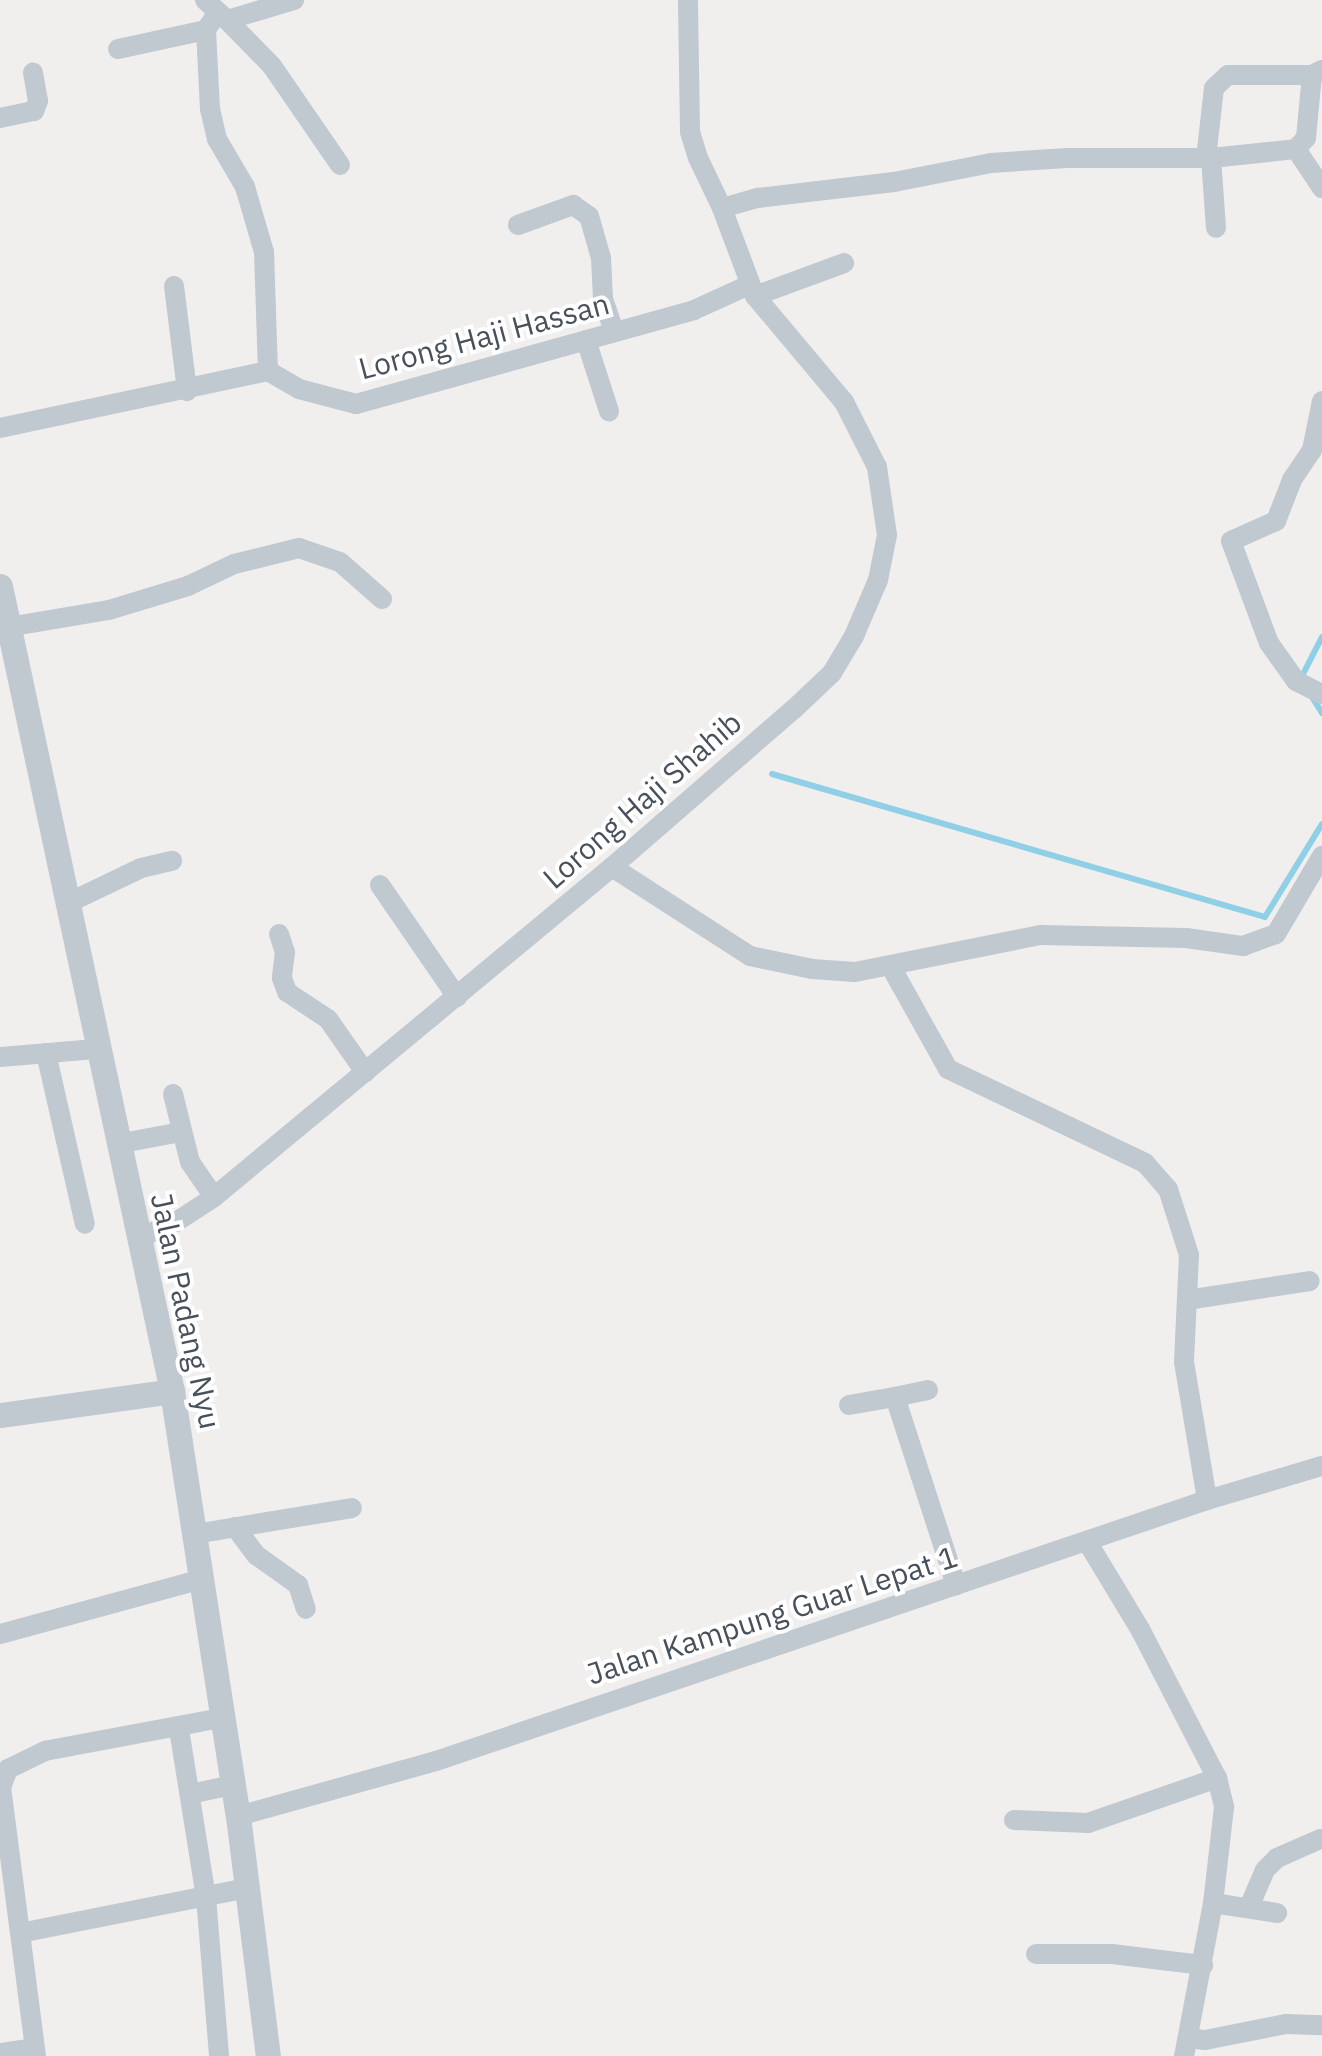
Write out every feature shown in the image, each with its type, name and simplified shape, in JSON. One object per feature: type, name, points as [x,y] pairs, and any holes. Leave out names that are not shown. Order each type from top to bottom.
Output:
[{"type":"street","points":[[217,10],[294,0]]},
{"type":"street","points":[[688,0],[690,131],[752,291]]},
{"type":"street","points":[[0,428],[268,371],[264,252],[245,188],[217,139],[210,109],[206,30],[217,10]]},
{"type":"street","points":[[217,10],[272,66],[340,165]]},
{"type":"street","points":[[118,49],[206,30]]},
{"type":"street","points":[[0,118],[34,111],[38,102],[33,72]]},
{"type":"street","points":[[722,208],[758,198],[894,182],[991,163],[1067,158],[1209,159],[1296,150],[1306,138],[1317,73],[1228,75],[1214,88],[1209,159],[1216,228]]},
{"type":"street","points":[[1296,150],[1322,188]]},
{"type":"street","points":[[518,225],[573,205],[589,216],[601,258],[602,299],[614,331]]},
{"type":"street","name":"Lorong Haji Hassan","points":[[268,371],[299,390],[356,404],[694,310],[844,263]]},
{"type":"street","points":[[174,286],[187,391]]},
{"type":"street","name":"Lorong Haji Shahib","points":[[139,1238],[176,1222],[214,1197],[612,867],[832,673],[878,580],[887,535],[886,502],[862,431],[844,402],[752,291]]},
{"type":"street","points":[[586,340],[609,411]]},
{"type":"street","points":[[1322,401],[1312,450],[1292,480],[1276,521],[1231,541],[1270,643],[1296,681],[1322,694]]},
{"type":"street","points":[[8,627],[110,610],[188,586],[266,554],[299,548],[340,562],[382,599]]},
{"type":"street","name":"Jalan Padang Nyu","points":[[0,586],[172,1391],[238,1816],[268,2056]]},
{"type":"street","points":[[612,867],[750,956],[812,969],[855,972],[1042,934],[1186,938],[1243,946],[1276,934],[1322,856]]},
{"type":"street","points":[[66,904],[141,868],[172,861]]},
{"type":"street","points":[[380,885],[457,997]]},
{"type":"street","points":[[280,934],[285,952],[282,978],[287,992],[328,1019],[365,1072]]},
{"type":"street","points":[[891,967],[948,1069],[1145,1163],[1168,1189],[1189,1255],[1184,1362],[1207,1500]]},
{"type":"street","points":[[0,1057],[96,1049]]},
{"type":"street","points":[[46,1053],[84,1224]]},
{"type":"street","points":[[173,1094],[190,1162],[214,1197]]},
{"type":"street","points":[[118,1144],[181,1132]]},
{"type":"street","points":[[1187,1300],[1310,1282]]},
{"type":"street","points":[[849,1405],[928,1390]]},
{"type":"street","points":[[0,1415],[172,1391]]},
{"type":"street","points":[[896,1397],[956,1586]]},
{"type":"street","name":"Jalan Kampung Guar Lepat 1","points":[[238,1816],[436,1760],[1207,1500],[1322,1466]]},
{"type":"street","points":[[196,1534],[352,1508]]},
{"type":"street","points":[[235,1527],[256,1555],[298,1585],[306,1609]]},
{"type":"street","points":[[1088,1543],[1141,1631],[1218,1778],[1224,1807],[1213,1903],[1186,2047]]},
{"type":"street","points":[[0,1634],[203,1579]]},
{"type":"street","points":[[0,2053],[35,2052],[20,1933],[6,1868],[1,1787],[8,1769],[45,1751],[222,1718]]},
{"type":"street","points":[[179,1729],[206,1897],[219,2056]]},
{"type":"street","points":[[1014,1820],[1088,1823],[1218,1778]]},
{"type":"street","points":[[190,1794],[233,1785]]},
{"type":"street","points":[[1249,1907],[1265,1870],[1277,1858],[1320,1840]]},
{"type":"street","points":[[20,1933],[247,1888]]},
{"type":"street","points":[[1213,1903],[1277,1912]]},
{"type":"street","points":[[1036,1954],[1112,1954],[1203,1965]]},
{"type":"street","points":[[1186,2047],[1286,2024],[1322,2025]]},
{"type":"waterway","points":[[1301,678],[1322,637]]},
{"type":"waterway","points":[[1312,697],[1322,713]]},
{"type":"waterway","points":[[772,774],[1265,917],[1322,824]]}]
